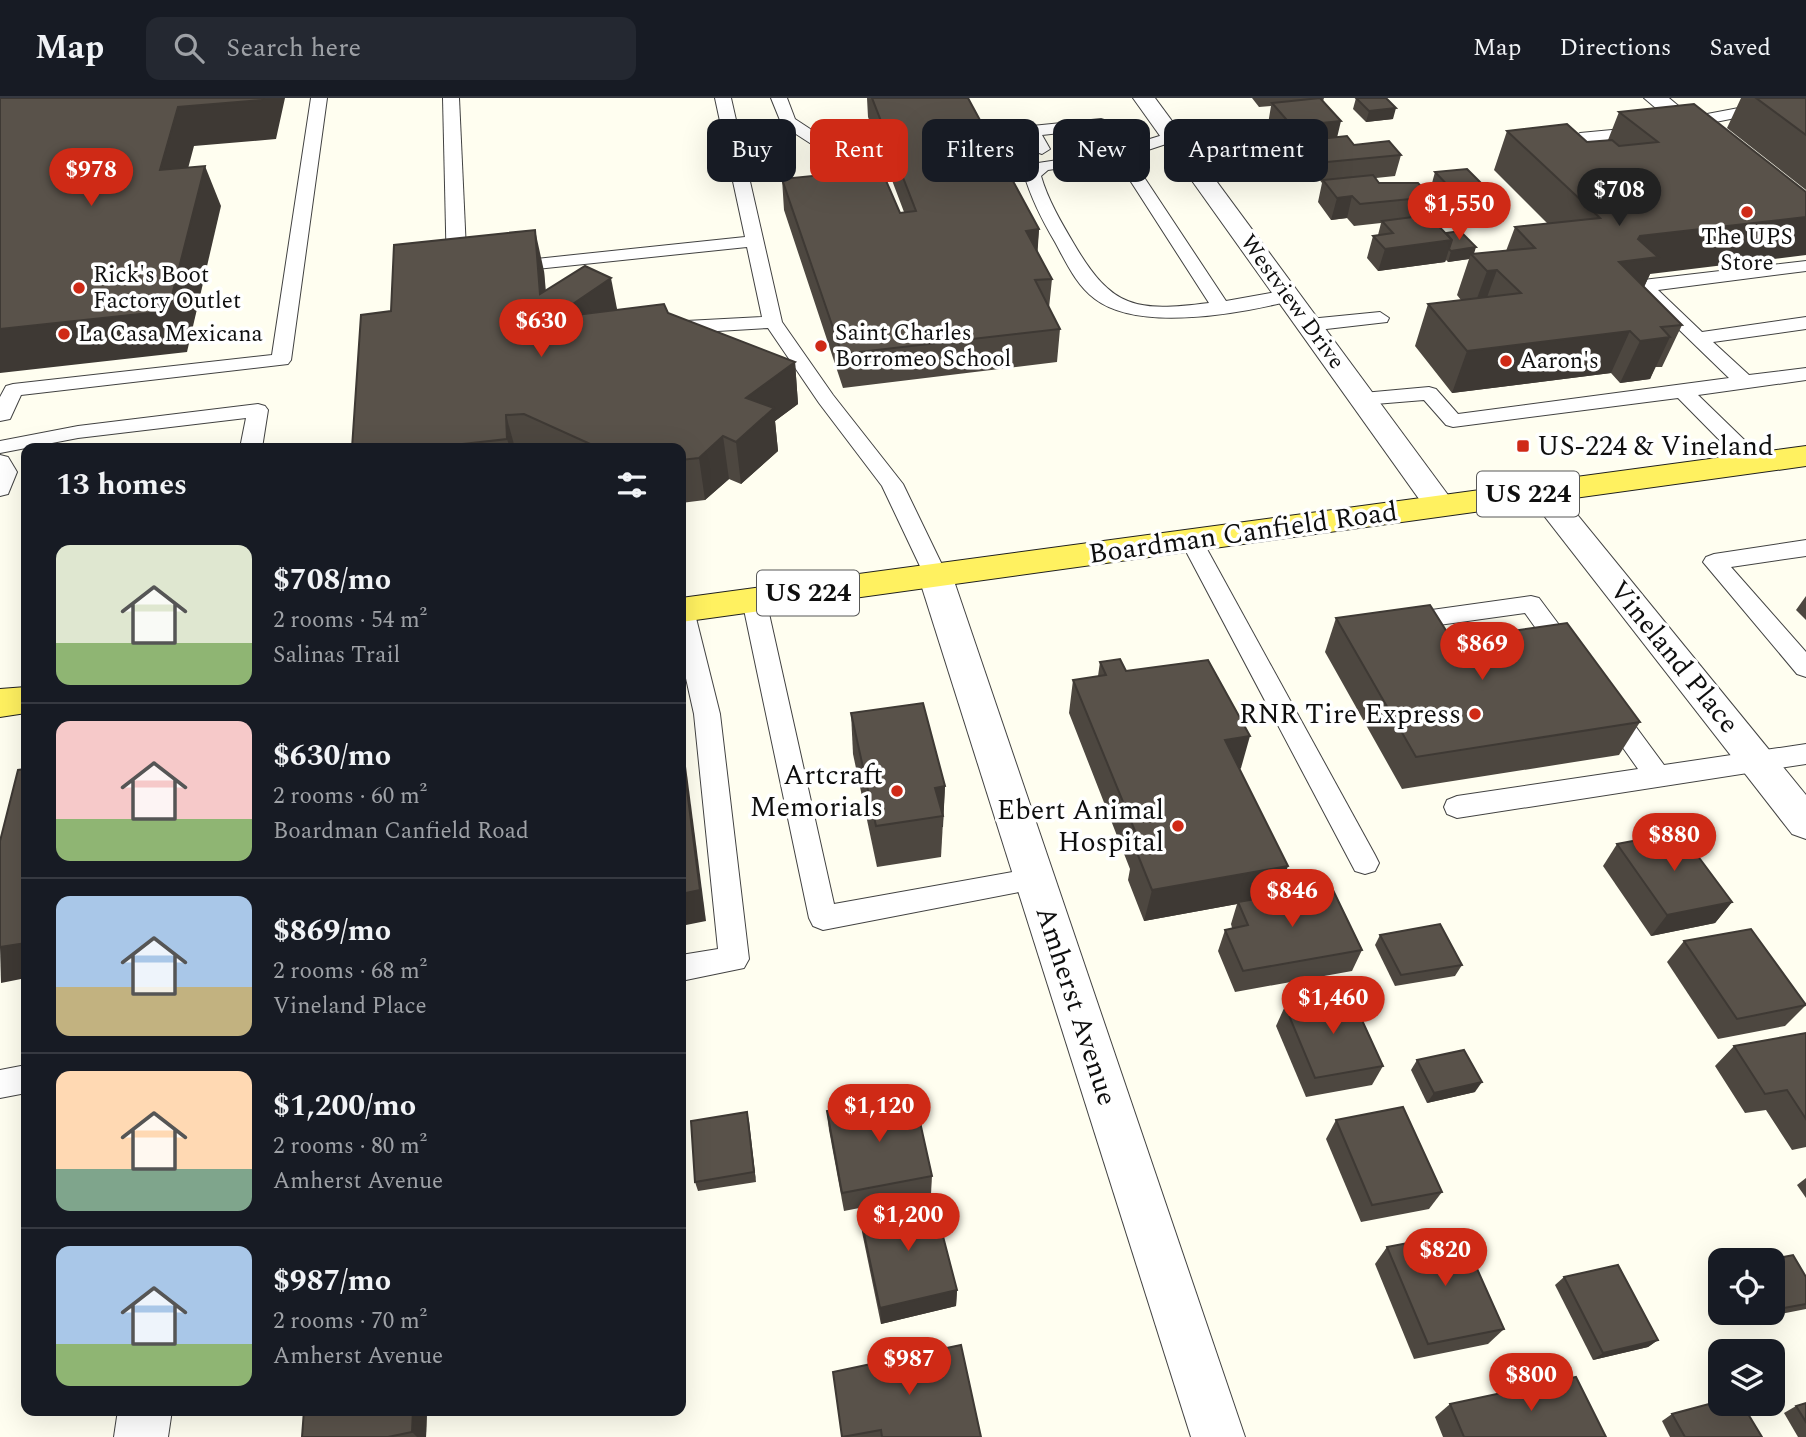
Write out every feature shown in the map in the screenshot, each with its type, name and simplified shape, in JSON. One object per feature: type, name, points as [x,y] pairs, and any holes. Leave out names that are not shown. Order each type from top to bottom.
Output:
[{"type":"main road","name":"Boardman Canfield Road","points":[[686,609],[1806,456]]},
{"type":"main road","points":[[0,704],[21,701]]},
{"type":"street","name":"Westview Drive","points":[[1144,98],[1164,126]]},
{"type":"street","points":[[1655,98],[1677,128],[1723,153]]},
{"type":"street","name":"Westview Drive","points":[[1205,182],[1440,506]]},
{"type":"street","name":"Vineland Place","points":[[1542,492],[1806,823]]},
{"type":"street","name":"Amherst Avenue","points":[[935,575],[1218,1437]]},
{"type":"street","points":[[141,1437],[144,1416]]},
{"type":"lane","points":[[1,418],[13,390],[281,360],[319,98]]},
{"type":"lane","points":[[451,98],[456,272],[756,242]]},
{"type":"lane","points":[[723,98],[773,321],[826,399],[892,484],[935,575]]},
{"type":"lane","points":[[779,98],[788,122],[810,132]]},
{"type":"lane","points":[[1580,138],[1677,128],[1749,111],[1763,103]]},
{"type":"lane","points":[[1042,149],[1032,131],[1053,129]]},
{"type":"lane","points":[[1053,165],[1044,166],[1032,174],[1037,196],[1085,280],[1105,298],[1123,305],[1156,311],[1287,296]]},
{"type":"lane","points":[[1139,182],[1220,305]]},
{"type":"lane","points":[[564,261],[565,281]]},
{"type":"lane","points":[[1744,382],[1643,286],[1806,265]]},
{"type":"lane","points":[[1309,325],[1380,318]]},
{"type":"lane","points":[[648,330],[773,321]]},
{"type":"lane","points":[[1698,338],[1806,323]]},
{"type":"lane","points":[[1363,399],[1429,393],[1453,421],[1806,374]]},
{"type":"lane","points":[[1683,391],[1755,463]]},
{"type":"lane","points":[[43,443],[258,410],[252,443]]},
{"type":"lane","points":[[0,447],[21,445]]},
{"type":"lane","points":[[0,463],[6,472],[0,489]]},
{"type":"lane","points":[[1191,540],[1365,863]]},
{"type":"lane","points":[[1806,548],[1714,562],[1806,668]]},
{"type":"lane","points":[[754,600],[822,918],[1035,879]]},
{"type":"lane","points":[[1374,626],[1531,604],[1656,775]]},
{"type":"lane","points":[[686,630],[707,714],[734,959],[686,967]]},
{"type":"lane","points":[[1457,807],[1806,754]]},
{"type":"lane","points":[[0,1084],[21,1080]]},
{"type":"building","points":[[0,98],[263,98],[178,107],[160,170],[205,166],[168,311],[0,329]]},
{"type":"building","points":[[872,98],[968,98],[979,119],[922,119],[922,182],[1014,182],[1039,229],[1026,231],[1052,279],[1035,280],[1060,329],[842,354],[783,182],[796,182],[796,178],[810,176],[810,182],[887,182],[900,213],[916,211],[905,182],[908,182],[908,119],[880,119]]},
{"type":"building","points":[[1320,98],[1341,121],[1286,119],[1272,103]]},
{"type":"building","points":[[1356,98],[1386,98],[1396,108],[1369,111]]},
{"type":"building","points":[[1756,98],[1806,98],[1806,135]]},
{"type":"building","points":[[1694,104],[1806,192],[1806,217],[1640,236],[1638,239],[1658,257],[1619,262],[1682,325],[1661,327],[1670,337],[1640,341],[1630,331],[1467,351],[1428,304],[1521,293],[1497,270],[1487,271],[1471,254],[1535,248],[1515,227],[1600,218],[1507,131],[1567,124],[1587,142],[1612,140],[1619,146],[1658,142],[1619,112]]},
{"type":"building","points":[[1347,136],[1354,145],[1389,141],[1401,155],[1328,162],[1328,138]]},
{"type":"building","points":[[1467,169],[1487,189],[1454,192],[1435,172]]},
{"type":"building","points":[[1373,175],[1379,183],[1418,183],[1431,197],[1360,204],[1352,196],[1337,198],[1325,182]]},
{"type":"building","points":[[1428,215],[1452,240],[1385,249],[1373,236],[1393,233],[1382,221]]},
{"type":"building","points":[[535,230],[540,294],[585,266],[611,278],[564,310],[576,315],[664,304],[668,313],[795,362],[746,398],[774,408],[736,442],[723,436],[699,458],[686,459],[686,443],[588,443],[524,414],[506,415],[507,439],[471,443],[352,443],[361,315],[391,311],[394,245]]},
{"type":"building","points":[[1460,231],[1476,247],[1451,251],[1449,249],[1452,240],[1446,233]]},
{"type":"building","name":"RNR Tire Express","points":[[1430,605],[1452,640],[1567,623],[1640,722],[1416,757],[1336,618]]},
{"type":"building","name":"Ebert Animal Hospital","points":[[1120,659],[1126,671],[1208,660],[1250,736],[1225,740],[1288,866],[1152,890],[1135,848],[1142,848],[1073,680],[1106,675],[1100,662]]},
{"type":"building","points":[[923,703],[945,786],[935,788],[943,816],[876,826],[851,713]]},
{"type":"building","points":[[18,770],[21,770],[21,944],[0,947],[0,841]]},
{"type":"building","points":[[686,782],[700,890],[686,893]]},
{"type":"building","points":[[1680,832],[1732,902],[1667,915],[1617,844]]},
{"type":"building","points":[[1331,886],[1362,950],[1243,971],[1225,930],[1248,925],[1238,902]]},
{"type":"building","points":[[1440,924],[1462,965],[1401,975],[1380,935]]},
{"type":"building","points":[[1751,929],[1806,1005],[1737,1019],[1684,941]]},
{"type":"building","points":[[1350,994],[1383,1066],[1315,1078],[1285,1006]]},
{"type":"building","points":[[1806,1033],[1806,1119],[1787,1090],[1765,1094],[1734,1046]]},
{"type":"building","points":[[1464,1050],[1482,1082],[1434,1093],[1417,1060]]},
{"type":"building","points":[[914,1095],[932,1176],[842,1193],[827,1111]]},
{"type":"building","points":[[1403,1107],[1442,1192],[1372,1205],[1336,1120]]},
{"type":"building","points":[[747,1112],[754,1172],[695,1182],[691,1121]]},
{"type":"building","points":[[933,1198],[957,1290],[880,1308],[860,1215]]},
{"type":"building","points":[[1461,1233],[1504,1329],[1428,1344],[1387,1247]]},
{"type":"building","points":[[1793,1255],[1806,1277],[1806,1304],[1785,1308],[1785,1257]]},
{"type":"building","points":[[1618,1265],[1658,1340],[1603,1353],[1564,1277]]},
{"type":"building","points":[[961,1345],[981,1437],[882,1437],[881,1430],[842,1437],[833,1372]]},
{"type":"building","points":[[1576,1377],[1606,1437],[1464,1437],[1450,1404]]},
{"type":"building","points":[[1806,1403],[1806,1422],[1796,1406]]},
{"type":"building","points":[[1708,1404],[1708,1416],[1749,1416],[1762,1437],[1685,1437],[1672,1414]]},
{"type":"building","points":[[304,1416],[413,1416],[412,1432],[388,1437],[302,1437]]},
{"type":"place","name":"The UPS Store","points":[[1747,212]]},
{"type":"place","name":"Rick's Boot Factory Outlet","points":[[79,288]]},
{"type":"place","name":"La Casa Mexicana","points":[[64,334]]},
{"type":"place","name":"Saint Charles Borromeo School","points":[[821,346]]},
{"type":"place","name":"Aaron's","points":[[1506,361]]},
{"type":"place","name":"US-224 & Vineland","points":[[1523,446]]},
{"type":"place","name":"RNR Tire Express","points":[[1475,714]]},
{"type":"place","name":"Artcraft Memorials","points":[[897,791]]},
{"type":"place","name":"Ebert Animal Hospital","points":[[1178,826]]}]
